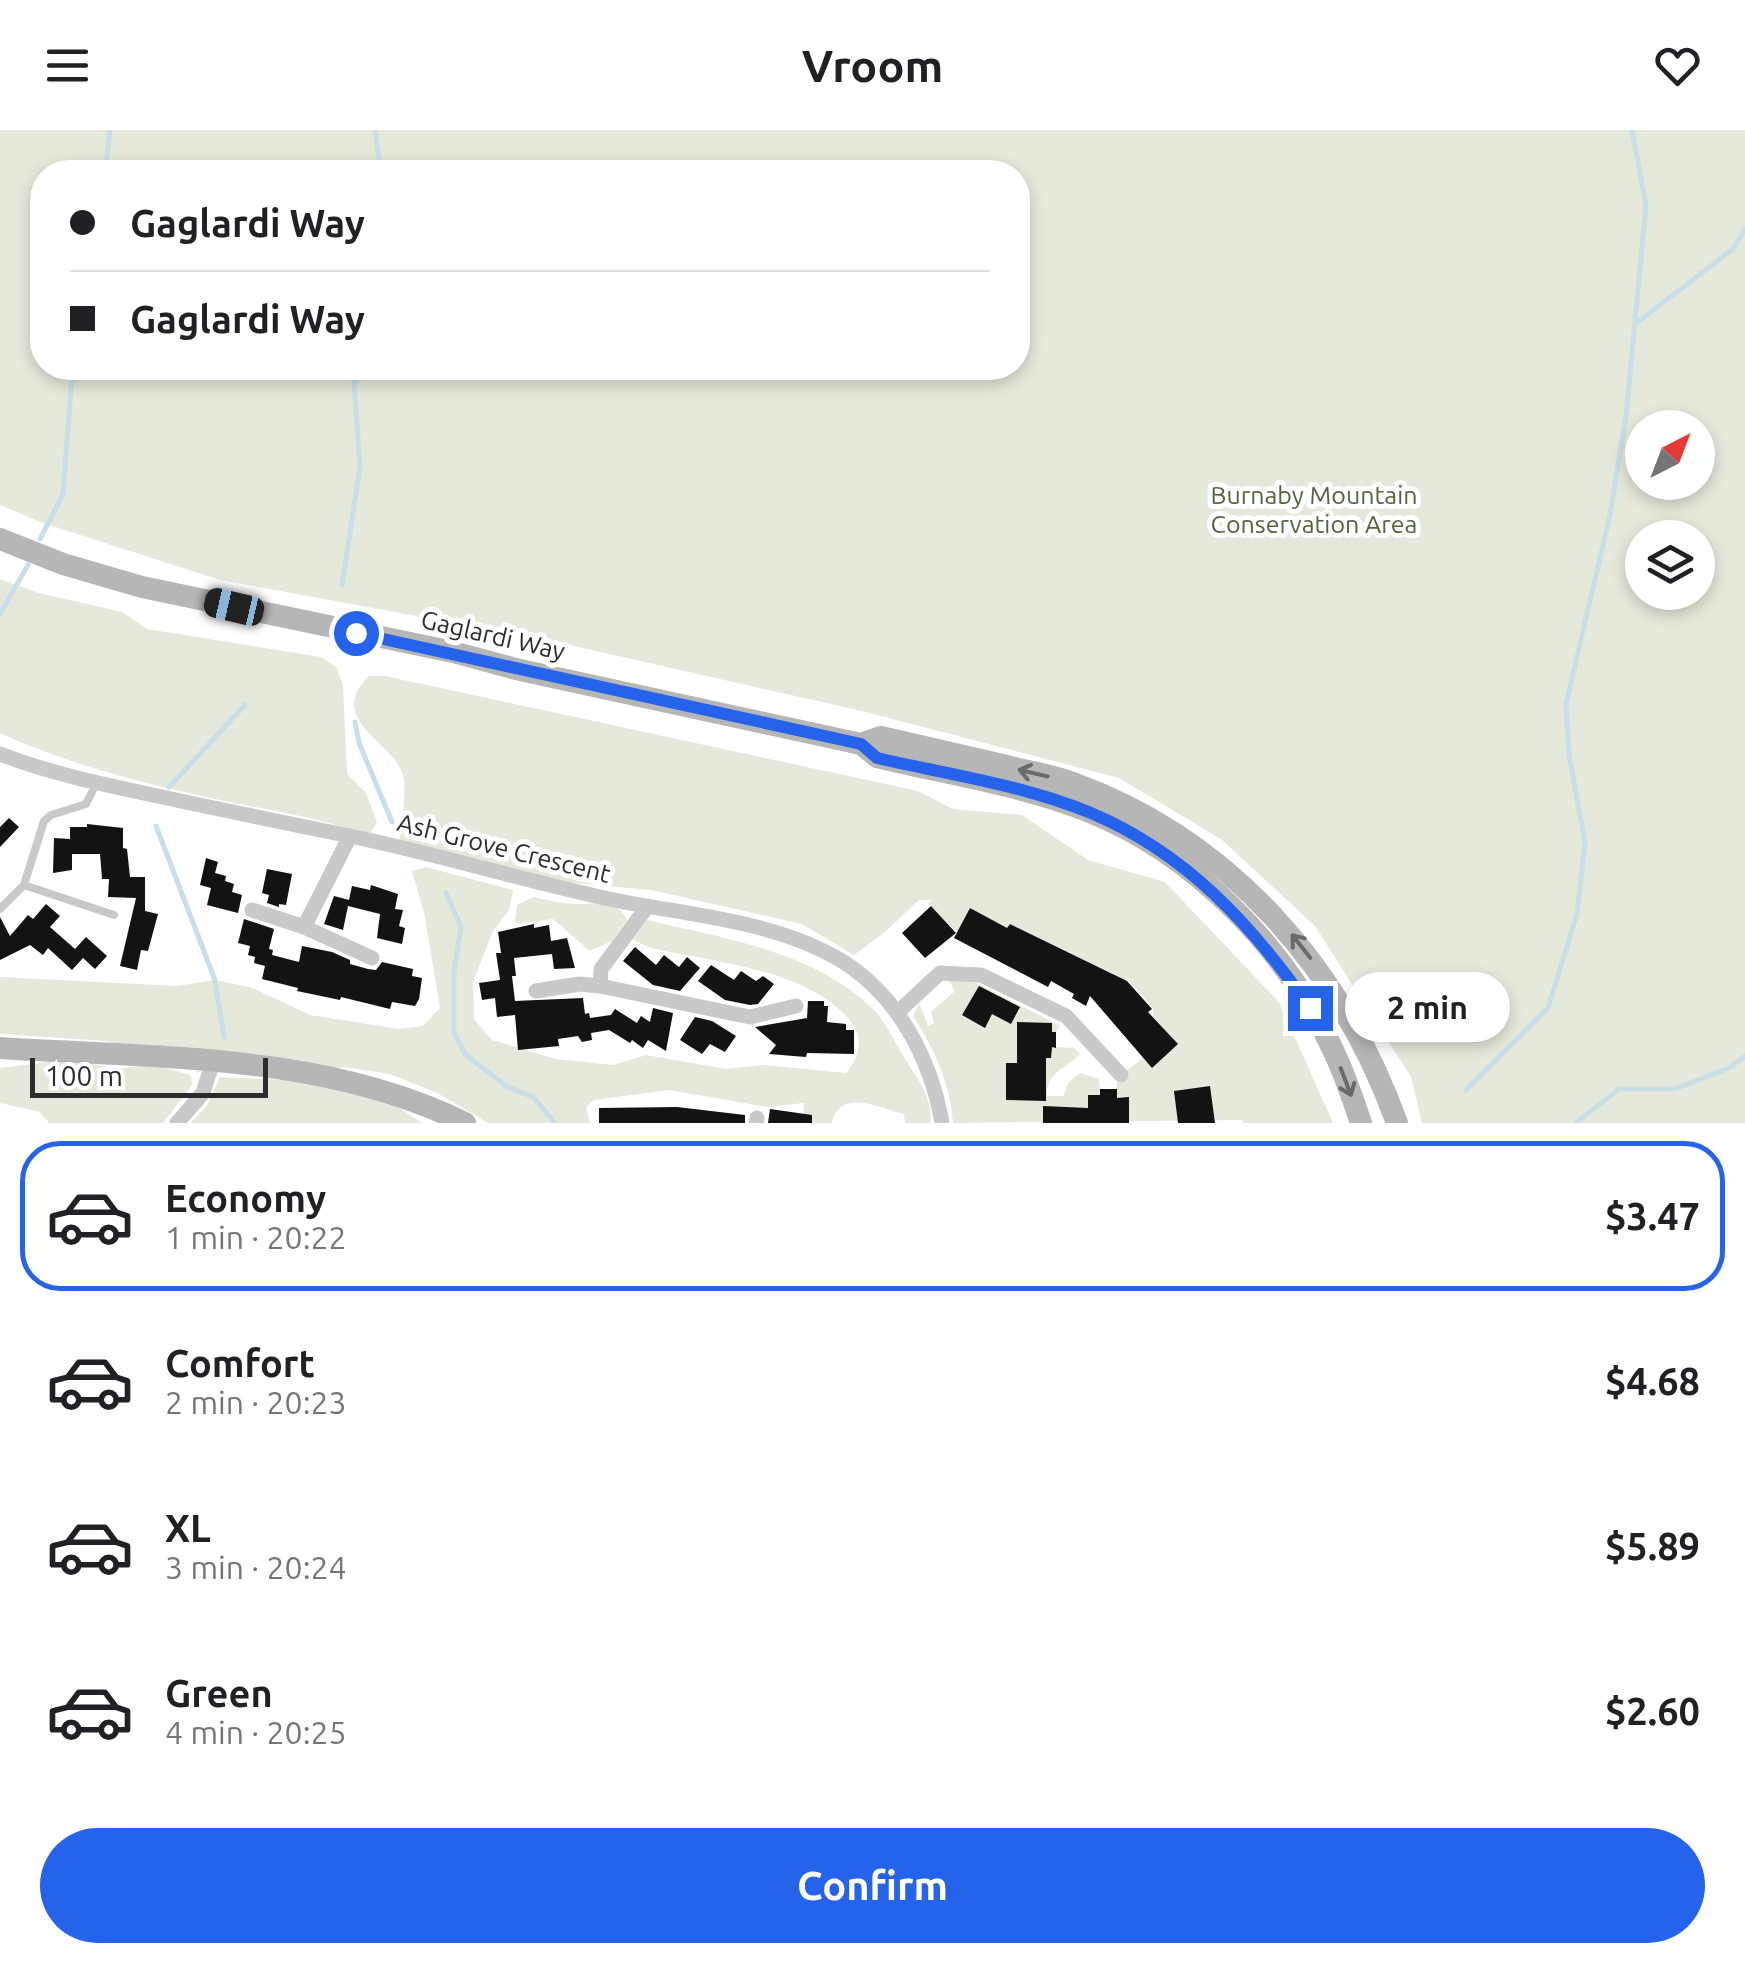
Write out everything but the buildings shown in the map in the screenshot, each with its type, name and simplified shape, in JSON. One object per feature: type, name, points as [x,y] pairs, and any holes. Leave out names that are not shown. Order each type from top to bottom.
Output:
[{"type":"main road","name":"Gaglardi Way","points":[[0,539],[63,564],[142,587],[861,744],[877,758],[1090,812],[1194,873],[1254,932],[1310,1008],[1334,1052],[1361,1123]]},
{"type":"main road","name":"Gaglardi Way","points":[[861,744],[881,736],[1069,781],[1123,803],[1192,844],[1238,880],[1300,945],[1350,1018],[1379,1074],[1397,1123]]},
{"type":"main road","points":[[0,1048],[213,1061],[300,1072],[422,1102],[464,1123]]},
{"type":"street","name":"Ash Grove Crescent","points":[[0,754],[97,783],[350,836],[547,886],[759,929],[814,946],[845,963],[898,1012],[937,1092],[942,1123]]},
{"type":"street","points":[[304,927],[350,836]]},
{"type":"street","points":[[600,986],[601,969],[647,907]]},
{"type":"street","points":[[252,910],[304,927],[372,958]]},
{"type":"street","points":[[898,1012],[940,973],[981,975],[1066,1016],[1121,1076]]},
{"type":"street","points":[[536,990],[579,984],[600,986],[750,1017],[796,1006]]},
{"type":"street","points":[[177,1123],[203,1093],[213,1061]]},
{"type":"lane","points":[[0,910],[24,885],[44,821],[86,804],[97,783]]},
{"type":"lane","points":[[24,885],[114,914]]},
{"type":"green space","name":"Burnaby Mountain Conservation Area","points":[[0,130],[1745,130],[1745,1123],[1422,1123],[1411,1077],[1315,926],[1221,839],[1119,778],[862,711],[543,639],[220,580],[40,522],[0,505]]},
{"type":"green space","points":[[0,579],[39,593],[122,612],[147,629],[321,657],[336,667],[343,685],[347,774],[366,793],[377,822],[368,836],[319,820],[115,774],[0,733]]},
{"type":"green space","points":[[369,676],[385,676],[918,791],[953,809],[1022,815],[1088,860],[1165,882],[1279,1002],[1333,1123],[953,1123],[940,1066],[913,1016],[919,1003],[928,1026],[934,1023],[931,1012],[955,991],[949,981],[965,977],[1060,1026],[1056,1047],[1074,1048],[1080,1054],[1050,1081],[1047,1096],[1063,1096],[1069,1082],[1080,1073],[1099,1079],[1100,1089],[1116,1089],[1122,1075],[1143,1058],[1151,1067],[1177,1044],[1127,979],[1102,1003],[1114,974],[1010,924],[1005,932],[970,908],[957,932],[928,903],[931,900],[919,900],[854,955],[802,924],[651,890],[521,878],[399,843],[404,780],[390,755],[358,719],[354,706],[357,692]]},
{"type":"green space","points":[[426,867],[513,890],[509,910],[493,931],[473,982],[474,1019],[492,1040],[556,1059],[613,1065],[646,1055],[726,1069],[763,1065],[846,1073],[857,1053],[857,1031],[832,1004],[776,975],[640,943],[633,939],[647,920],[766,950],[823,973],[849,989],[885,1025],[926,1095],[931,1123],[905,1123],[904,1114],[852,1103],[836,1112],[832,1123],[803,1123],[804,1103],[767,1107],[669,1090],[594,1100],[586,1107],[590,1123],[488,1123],[437,1093],[390,1074],[345,1067],[247,1075],[225,1065],[198,1072],[163,1055],[105,1041],[0,1034],[0,977],[177,986],[215,980],[250,987],[310,1015],[399,1029],[423,1026],[440,1008],[424,912],[412,871]]},
{"type":"green space","points":[[534,897],[612,905],[627,920],[612,941],[590,951],[553,919],[515,922],[517,905]]},
{"type":"green space","points":[[72,1059],[114,1069],[154,1065],[191,1075],[192,1085],[163,1123],[49,1123],[40,1112],[0,1103],[0,1068]]},
{"type":"green space","points":[[220,1077],[306,1081],[381,1096],[422,1123],[190,1123],[207,1106]]},
{"type":"waterway","points":[[106,160],[110,130]]},
{"type":"waterway","points":[[375,130],[379,160]]},
{"type":"waterway","points":[[1466,1090],[1548,1008],[1577,914],[1585,843],[1569,754],[1566,704],[1610,515],[1626,416],[1646,205],[1632,130]]},
{"type":"waterway","points":[[1635,324],[1733,249],[1745,229]]},
{"type":"waterway","points":[[40,539],[63,494],[73,380]]},
{"type":"waterway","points":[[342,585],[360,467],[356,380]]},
{"type":"waterway","points":[[0,614],[28,565]]},
{"type":"waterway","points":[[169,787],[245,705]]},
{"type":"waterway","points":[[355,722],[359,743],[392,822]]},
{"type":"waterway","points":[[156,826],[215,980],[224,1037]]},
{"type":"waterway","points":[[446,893],[461,927],[454,972],[454,1033],[465,1054],[506,1086],[533,1097],[555,1123]]},
{"type":"waterway","points":[[1576,1123],[1619,1089],[1675,1089],[1729,1068],[1745,1056]]},
{"type":"route","points":[[356,633],[861,744],[877,758],[1090,812],[1194,873],[1254,932],[1310,1008]]}]
